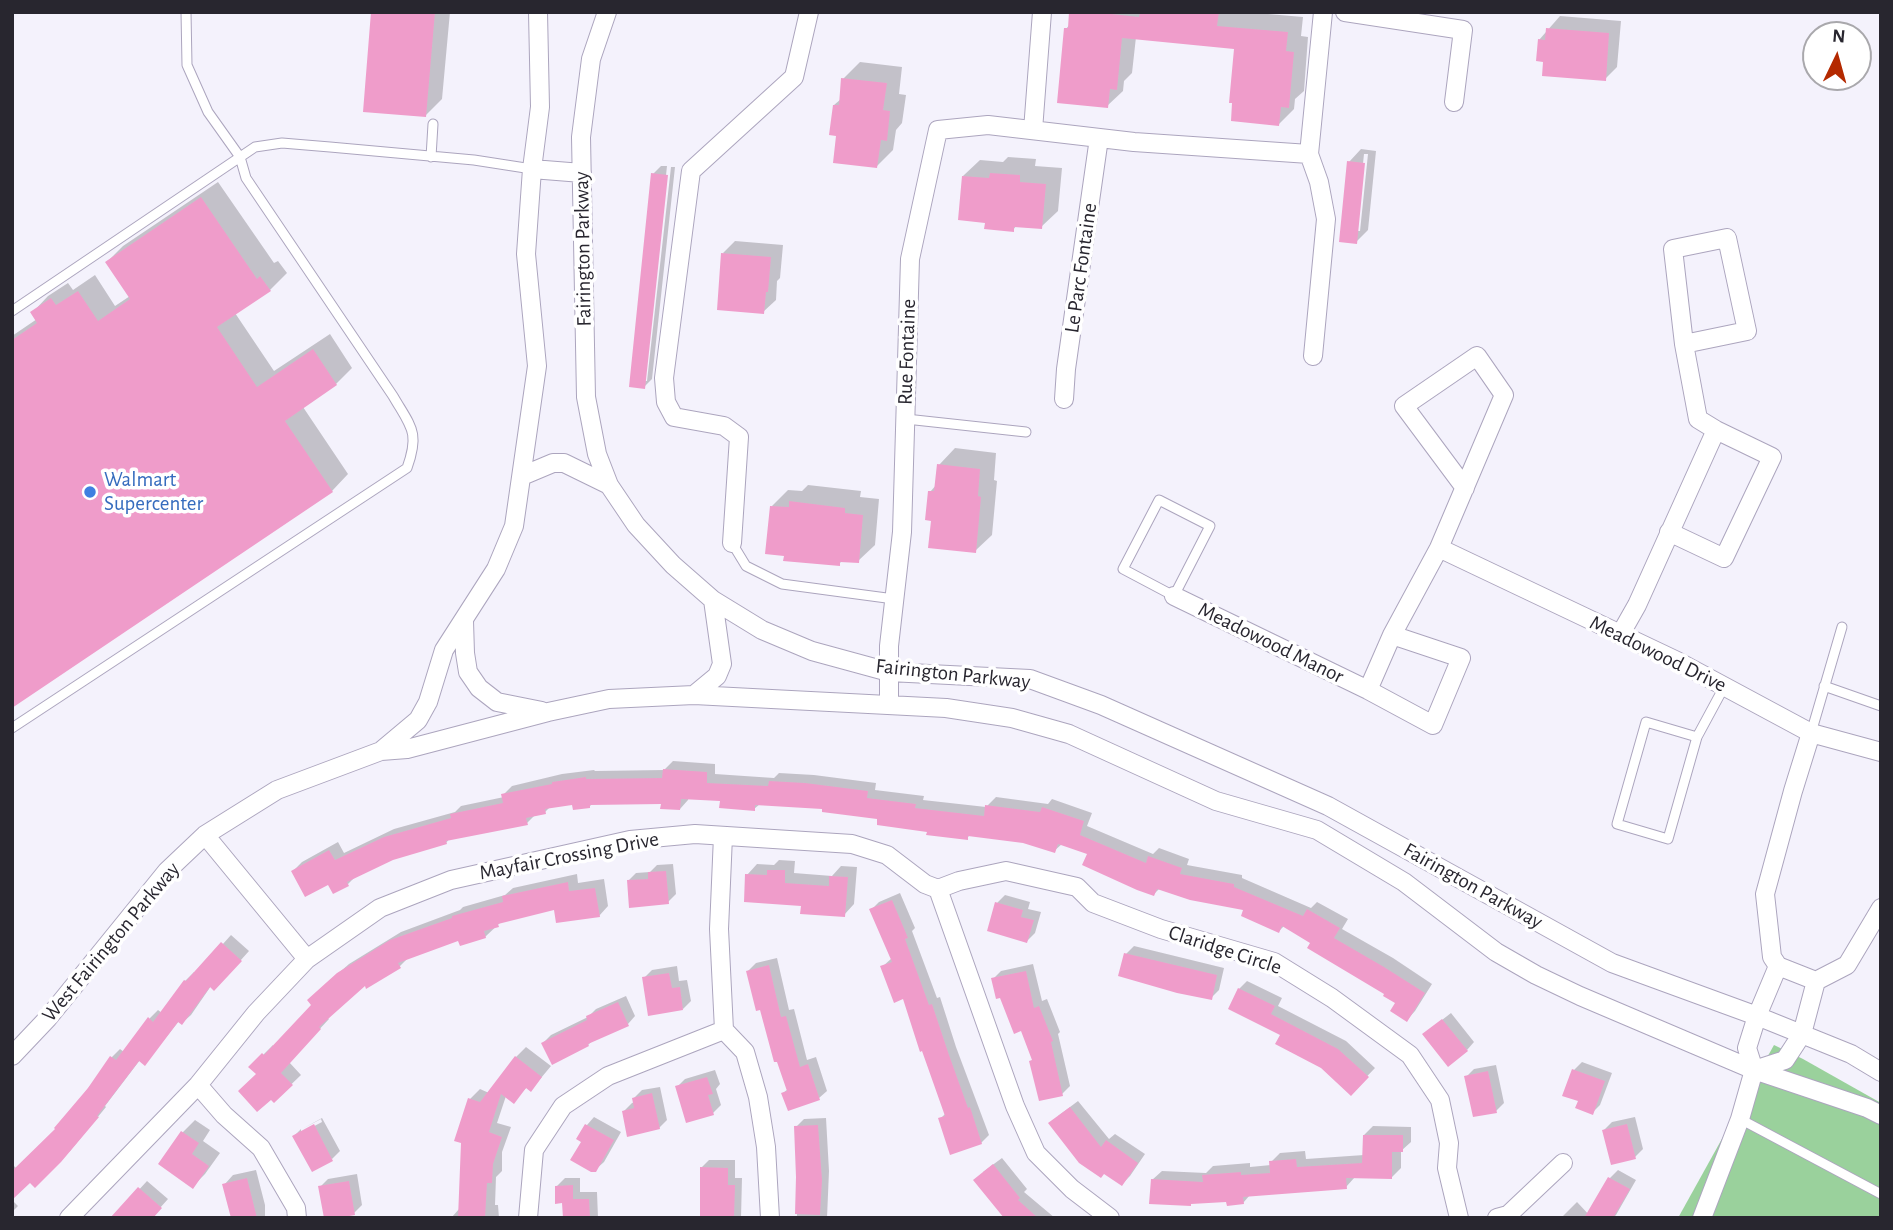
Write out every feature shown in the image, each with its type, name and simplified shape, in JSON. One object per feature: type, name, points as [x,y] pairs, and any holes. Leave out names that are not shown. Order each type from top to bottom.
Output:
[{"type":"street","points":[[522,476],[537,366],[526,254],[540,107],[538,12]]},
{"type":"street","name":"Fairington Parkway","points":[[607,12],[591,58],[581,137],[586,397],[597,454],[609,485],[636,525],[673,565],[713,600],[762,630],[812,651],[889,672],[1030,679],[1101,705],[1328,806],[1612,963],[1802,1034],[1851,1054],[1881,1072]]},
{"type":"street","points":[[732,543],[739,437],[724,426],[674,417],[666,402],[664,378],[691,171],[794,77],[809,12]]},
{"type":"street","points":[[1033,130],[1042,12]]},
{"type":"street","points":[[1313,356],[1326,219],[1319,182],[1309,155],[1323,12]]},
{"type":"street","points":[[1345,12],[1463,30],[1454,102]]},
{"type":"street","name":"Rue Fontaine","points":[[889,705],[889,646],[902,532],[910,259],[938,130],[988,125],[1099,138],[1309,155]]},
{"type":"street","name":"Le Parc Fontaine","points":[[1064,399],[1099,138]]},
{"type":"street","points":[[532,169],[582,173]]},
{"type":"street","points":[[1670,531],[1724,558],[1773,457],[1698,419],[1684,344],[1673,249],[1727,238],[1747,331],[1684,344]]},
{"type":"street","name":"Meadowood Manor","points":[[1368,690],[1392,635],[1438,548],[1465,488],[1504,395],[1477,356],[1404,406],[1465,488]]},
{"type":"street","points":[[1620,635],[1637,605],[1716,430]]},
{"type":"street","points":[[522,476],[553,463],[564,463],[609,485]]},
{"type":"street","name":"West Fairington Parkway","points":[[12,1056],[48,1018],[167,871],[205,835],[276,790],[381,751],[418,720],[428,702],[444,650],[496,569],[514,526],[522,476]]},
{"type":"street","name":"Meadowood Drive","points":[[1438,548],[1676,661],[1811,733],[1881,752]]},
{"type":"street","name":"Meadowood Manor","points":[[1174,596],[1368,690],[1433,725],[1461,658],[1392,635]]},
{"type":"street","points":[[694,695],[717,676],[722,664],[713,600]]},
{"type":"street","points":[[464,621],[468,672],[479,688],[497,702],[548,712]]},
{"type":"street","name":"Fairington Parkway","points":[[381,751],[407,749],[609,699],[694,695],[946,708],[1012,718],[1069,734],[1216,801],[1317,830],[1404,882],[1496,951],[1536,975],[1754,1070],[1881,1115]]},
{"type":"street","points":[[1811,733],[1765,894],[1772,957],[1778,966],[1816,981]]},
{"type":"street","name":"Mayfair Crossing Drive","points":[[69,1218],[198,1085],[256,1013],[307,958],[380,908],[451,880],[630,839],[695,834],[852,844],[887,855],[925,884],[938,888]]},
{"type":"street","points":[[205,835],[307,958]]},
{"type":"street","points":[[723,836],[719,929],[724,1030],[745,1052],[758,1097],[766,1147],[770,1218]]},
{"type":"street","name":"Claridge Circle","points":[[938,888],[1006,871],[1077,887],[1093,903],[1150,925],[1274,962],[1332,998],[1410,1055],[1440,1100],[1450,1143],[1447,1168],[1459,1218]]},
{"type":"street","points":[[938,888],[1015,1106],[1037,1153],[1072,1189],[1110,1218]]},
{"type":"street","points":[[1754,1070],[1785,1060],[1802,1034],[1816,981],[1847,965],[1881,908]]},
{"type":"street","points":[[1702,1218],[1740,1119],[1754,1070],[1747,1048],[1756,1016],[1778,966]]},
{"type":"street","points":[[528,1218],[534,1150],[563,1106],[608,1076],[724,1030]]},
{"type":"street","points":[[198,1085],[224,1115],[261,1148],[296,1208],[296,1218]]},
{"type":"street","points":[[1497,1218],[1508,1215],[1563,1163]]},
{"type":"lane","points":[[12,728],[407,468],[414,450],[413,431],[393,396],[246,178],[240,158],[208,112],[187,65],[186,12]]},
{"type":"lane","points":[[430,157],[433,124]]},
{"type":"lane","points":[[12,311],[256,147],[282,144],[474,160],[532,169]]},
{"type":"lane","points":[[906,419],[1026,432]]},
{"type":"lane","points":[[1160,500],[1210,526],[1174,596],[1123,569],[1160,500]]},
{"type":"lane","points":[[732,543],[746,566],[782,584],[894,598]]},
{"type":"lane","points":[[1811,733],[1842,627]]},
{"type":"lane","points":[[1824,686],[1881,706]]},
{"type":"lane","points":[[1697,737],[1646,722],[1616,824],[1668,839],[1697,737],[1724,687]]},
{"type":"lane","points":[[1740,1119],[1881,1194]]},
{"type":"green space","points":[[1774,1045],[1881,1103],[1881,1218],[1678,1218]]},
{"type":"building","points":[[371,12],[435,12],[426,117],[363,112]]},
{"type":"building","points":[[1069,12],[1139,17],[1140,12],[1219,12],[1217,26],[1288,32],[1286,51],[1294,52],[1289,108],[1281,107],[1279,126],[1231,121],[1232,103],[1229,103],[1234,49],[1122,38],[1117,90],[1110,89],[1108,108],[1057,103],[1064,28],[1068,28]]},
{"type":"building","points":[[1546,28],[1609,33],[1606,81],[1542,76],[1543,62],[1536,61],[1538,39],[1545,40]]},
{"type":"building","points":[[841,78],[887,83],[883,110],[890,111],[887,141],[881,140],[877,168],[833,163],[836,136],[829,135],[833,105],[839,105]]},
{"type":"building","points":[[1347,161],[1365,163],[1357,244],[1339,242]]},
{"type":"building","points":[[651,173],[668,175],[645,389],[629,387]]},
{"type":"building","points":[[990,173],[1020,175],[1020,182],[1046,184],[1042,229],[1014,227],[1014,232],[984,229],[985,223],[958,220],[962,176],[989,178]]},
{"type":"building","points":[[201,197],[257,279],[260,276],[271,291],[217,327],[257,387],[313,349],[337,385],[285,421],[333,492],[12,708],[12,340],[37,323],[30,312],[51,298],[56,305],[78,291],[98,321],[130,299],[105,262]]},
{"type":"building","points":[[721,253],[771,257],[764,314],[717,310]]},
{"type":"building","points":[[937,464],[980,469],[978,496],[981,497],[976,553],[928,548],[931,521],[925,520],[928,491],[934,491]]},
{"type":"building","points":[[789,501],[845,508],[845,513],[863,515],[859,563],[840,562],[840,566],[783,561],[784,556],[765,554],[770,506],[789,507]]},
{"type":"building","points":[[663,769],[707,772],[707,783],[768,786],[769,781],[868,791],[867,798],[916,804],[915,808],[984,816],[985,805],[1040,812],[1042,807],[1084,821],[1080,835],[1146,863],[1148,856],[1182,868],[1180,874],[1234,884],[1234,887],[1303,916],[1307,909],[1340,928],[1334,938],[1425,993],[1407,1022],[1390,1011],[1395,1003],[1383,996],[1384,994],[1307,948],[1310,943],[1282,926],[1279,933],[1241,916],[1243,910],[1190,900],[1157,889],[1154,896],[1137,890],[1082,865],[1087,854],[1058,844],[1055,853],[1023,843],[968,836],[968,840],[926,835],[927,832],[877,825],[877,819],[822,812],[822,809],[755,805],[755,811],[719,808],[720,801],[681,799],[680,810],[660,809],[661,804],[590,805],[590,808],[573,810],[572,805],[545,809],[546,814],[526,818],[528,825],[446,841],[447,844],[393,860],[347,882],[349,886],[333,894],[328,885],[305,897],[291,871],[329,850],[335,860],[384,837],[451,818],[450,814],[503,803],[501,794],[586,777],[662,778]]},
{"type":"building","points":[[767,870],[785,870],[785,883],[829,886],[829,876],[848,877],[845,917],[800,914],[801,906],[744,902],[745,874],[767,875]]},
{"type":"building","points":[[666,871],[669,904],[629,908],[627,880],[648,879],[648,872]]},
{"type":"building","points":[[568,882],[569,891],[595,888],[600,917],[556,923],[554,910],[498,924],[499,927],[484,931],[486,938],[460,946],[458,941],[398,963],[401,968],[366,989],[365,986],[319,1027],[321,1029],[281,1073],[293,1085],[274,1103],[271,1100],[257,1112],[238,1091],[256,1074],[248,1067],[262,1053],[264,1055],[311,1005],[307,1000],[337,973],[390,940],[452,916],[503,902],[502,896]]},
{"type":"building","points":[[892,900],[982,1144],[950,1155],[938,1118],[945,1116],[903,999],[894,1003],[880,966],[892,962],[869,909]]},
{"type":"building","points":[[995,902],[1023,910],[1021,917],[1034,920],[1027,943],[987,931]]},
{"type":"building","points":[[221,942],[242,961],[214,991],[210,987],[182,1025],[178,1022],[145,1066],[139,1061],[97,1116],[99,1117],[61,1162],[35,1188],[30,1183],[12,1200],[12,1171],[55,1129],[110,1056],[116,1060],[148,1017],[153,1022],[184,980],[186,981]]},
{"type":"building","points":[[1124,953],[1217,975],[1212,1000],[1118,976]]},
{"type":"building","points":[[769,965],[781,1017],[786,1016],[800,1067],[808,1064],[820,1100],[788,1111],[781,1093],[787,1091],[777,1062],[774,1062],[760,1010],[756,1011],[746,971]]},
{"type":"building","points":[[1026,971],[1034,1008],[1039,1006],[1053,1041],[1051,1042],[1063,1096],[1039,1101],[1029,1061],[1032,1060],[1021,1031],[1014,1034],[1000,998],[996,999],[991,978]]},
{"type":"building","points":[[669,973],[672,988],[680,987],[683,1010],[648,1016],[642,977]]},
{"type":"building","points":[[1238,988],[1275,1006],[1271,1014],[1338,1049],[1369,1077],[1351,1096],[1321,1068],[1275,1044],[1280,1035],[1228,1009]]},
{"type":"building","points":[[618,1002],[629,1026],[588,1044],[589,1046],[552,1065],[541,1043],[587,1020],[586,1016]]},
{"type":"building","points":[[1442,1019],[1468,1051],[1448,1067],[1422,1034]]},
{"type":"building","points":[[515,1056],[542,1077],[531,1092],[526,1088],[514,1104],[501,1094],[489,1132],[502,1137],[493,1164],[492,1183],[487,1183],[485,1218],[458,1218],[461,1143],[454,1141],[468,1098],[480,1102]]},
{"type":"building","points":[[1572,1069],[1605,1081],[1593,1115],[1575,1108],[1578,1101],[1562,1096]]},
{"type":"building","points":[[1488,1071],[1497,1113],[1473,1117],[1464,1076]]},
{"type":"building","points":[[707,1077],[713,1094],[708,1095],[714,1115],[686,1123],[675,1086]]},
{"type":"building","points":[[652,1093],[660,1129],[627,1137],[622,1111],[634,1108],[632,1098]]},
{"type":"building","points":[[1070,1107],[1101,1147],[1106,1140],[1138,1163],[1122,1186],[1104,1174],[1101,1178],[1079,1163],[1048,1123]]},
{"type":"building","points":[[314,1124],[333,1161],[312,1172],[292,1136]]},
{"type":"building","points":[[585,1124],[614,1140],[596,1172],[570,1160],[581,1142],[576,1139]]},
{"type":"building","points":[[1627,1124],[1636,1159],[1611,1165],[1602,1130]]},
{"type":"building","points":[[818,1125],[822,1180],[820,1215],[795,1214],[794,1126]]},
{"type":"building","points":[[181,1131],[199,1143],[192,1154],[209,1166],[193,1189],[158,1164]]},
{"type":"building","points":[[1363,1135],[1403,1135],[1403,1152],[1392,1152],[1392,1179],[1346,1178],[1347,1189],[1243,1197],[1244,1204],[1227,1206],[1226,1202],[1191,1206],[1149,1204],[1151,1179],[1203,1182],[1202,1175],[1270,1173],[1269,1161],[1296,1159],[1297,1167],[1362,1163]]},
{"type":"building","points":[[993,1164],[1020,1198],[1018,1200],[1038,1218],[1004,1218],[973,1180]]},
{"type":"building","points":[[700,1167],[728,1168],[728,1185],[735,1185],[734,1218],[700,1218]]},
{"type":"building","points":[[1608,1177],[1630,1189],[1613,1218],[1584,1218]]},
{"type":"building","points":[[247,1178],[257,1218],[231,1218],[222,1184]]},
{"type":"building","points":[[349,1181],[355,1215],[324,1218],[318,1186]]},
{"type":"building","points":[[573,1185],[573,1199],[589,1199],[590,1218],[563,1218],[562,1203],[555,1204],[555,1186]]},
{"type":"building","points":[[138,1187],[162,1208],[153,1218],[110,1218]]},
{"type":"place","name":"Walmart Supercenter","points":[[90,492]]}]
